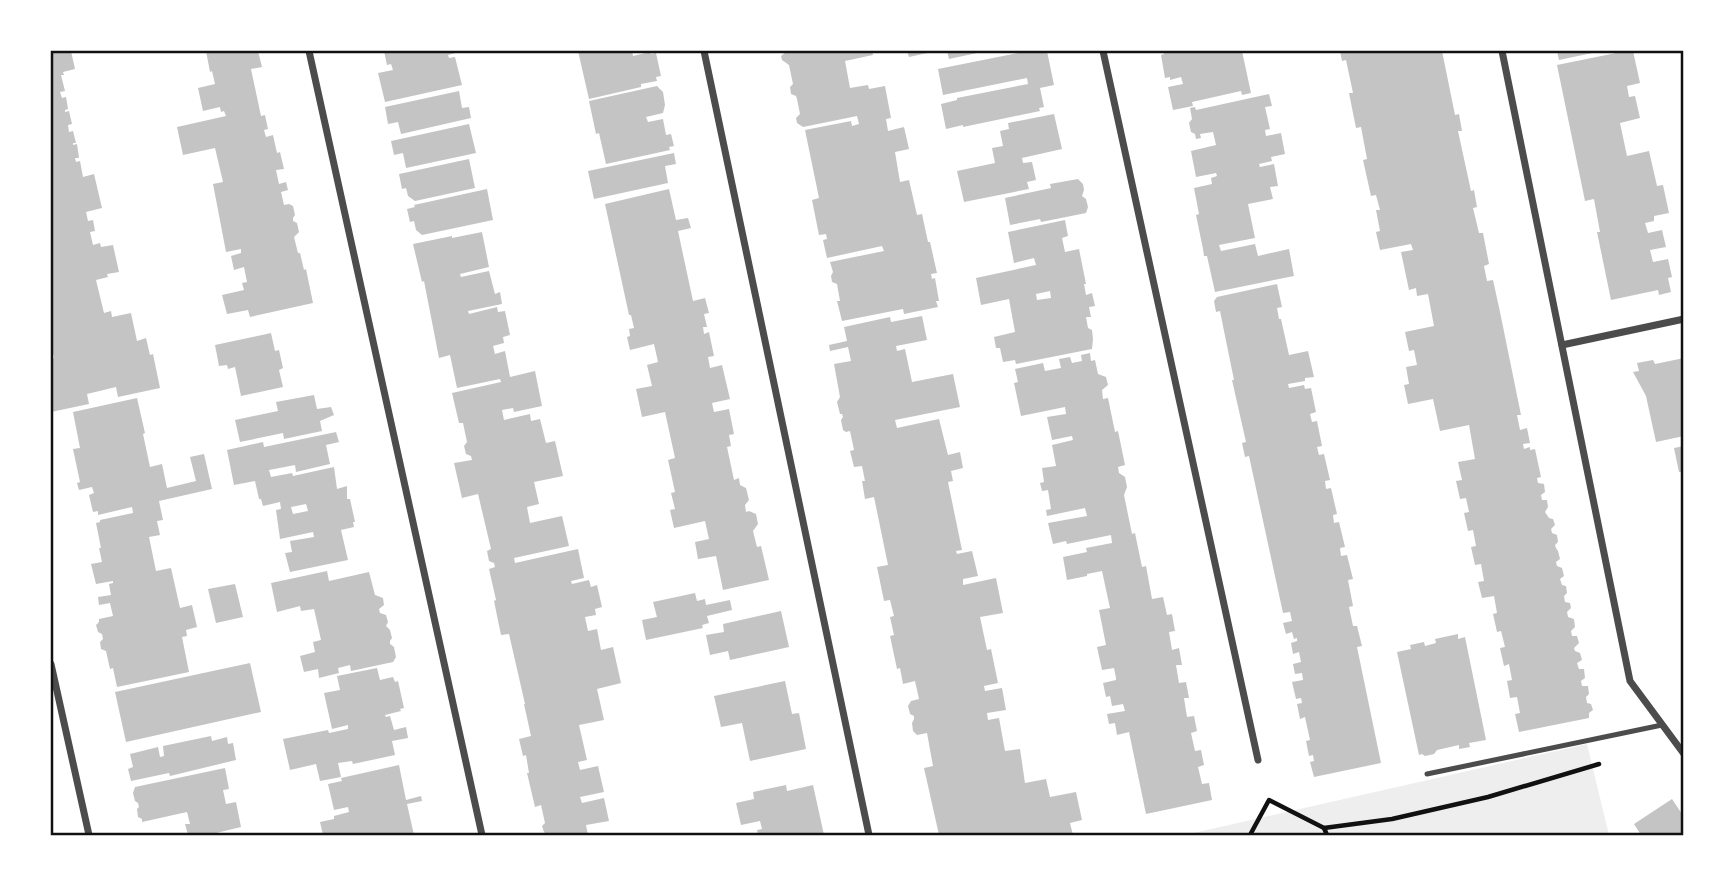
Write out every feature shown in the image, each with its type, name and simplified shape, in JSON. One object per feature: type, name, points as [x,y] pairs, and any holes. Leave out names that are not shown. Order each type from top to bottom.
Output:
[{"type":"street","points":[[309,51],[482,835]]},
{"type":"street","points":[[704,51],[869,835]]},
{"type":"street","points":[[1103,51],[1258,760]]},
{"type":"street","points":[[1502,51],[1630,681],[1684,754]]},
{"type":"street","points":[[1562,345],[1684,319]]},
{"type":"street","points":[[51,664],[89,835]]},
{"type":"lane","points":[[1427,774],[1662,725]]},
{"type":"path","points":[[1250,835],[1269,800],[1324,828],[1392,819],[1488,797],[1599,764]]},
{"type":"path","points":[[1324,828],[1327,835]]},
{"type":"shaded area","points":[[1587,744],[1609,835],[1185,835]]},
{"type":"building","points":[[51,51],[71,51],[75,69],[61,75],[65,91],[60,92],[62,98],[66,97],[68,109],[65,112],[69,111],[72,124],[68,125],[69,132],[73,131],[76,143],[73,145],[77,144],[79,158],[75,158],[76,162],[80,161],[83,177],[94,174],[102,208],[86,212],[88,221],[93,220],[95,231],[90,232],[93,245],[113,245],[119,272],[96,280],[104,313],[111,311],[112,317],[131,313],[137,341],[146,338],[150,355],[153,354],[160,388],[118,397],[116,387],[87,394],[89,404],[51,412],[51,359],[54,358],[51,343]]},
{"type":"building","points":[[206,51],[258,51],[262,67],[251,69],[261,116],[265,115],[268,129],[264,130],[266,137],[273,135],[277,153],[280,152],[284,169],[276,170],[279,184],[286,182],[288,190],[281,192],[284,205],[293,206],[293,221],[297,223],[299,232],[294,237],[304,270],[306,269],[313,303],[250,317],[248,310],[227,314],[222,295],[244,290],[242,283],[247,282],[244,267],[234,270],[231,256],[241,253],[241,249],[226,252],[213,184],[223,182],[215,148],[183,155],[177,127],[226,116],[220,107],[203,111],[198,88],[215,84]]},
{"type":"building","points":[[384,51],[463,51],[448,55],[449,58],[455,57],[462,85],[385,102],[378,73],[393,70],[391,64],[387,65]]},
{"type":"building","points":[[578,51],[632,51],[633,56],[656,53],[661,76],[656,77],[657,81],[641,84],[641,87],[589,99]]},
{"type":"building","points":[[786,51],[872,51],[873,55],[845,61],[850,88],[885,86],[891,118],[886,119],[888,131],[904,127],[909,149],[895,152],[900,182],[909,180],[917,215],[922,214],[937,273],[931,274],[932,279],[935,278],[938,307],[904,314],[903,309],[842,321],[837,301],[840,301],[837,284],[832,282],[830,262],[884,251],[882,246],[827,258],[823,240],[827,239],[826,234],[819,235],[812,200],[819,198],[805,130],[851,121],[852,126],[859,124],[857,116],[803,127],[797,123],[796,118],[800,114],[796,96],[791,94],[790,87],[793,84],[789,65],[781,56]]},
{"type":"building","points":[[907,51],[932,51],[932,52],[909,57]]},
{"type":"building","points":[[947,51],[982,51],[982,52],[949,59]]},
{"type":"building","points":[[1028,51],[1047,51],[1054,85],[1040,88],[1044,107],[1039,108],[1040,111],[946,129],[941,104],[957,98],[1028,84],[1027,78],[943,95],[938,69]]},
{"type":"building","points":[[1163,51],[1242,51],[1251,93],[1242,95],[1241,91],[1192,102],[1193,106],[1173,110],[1168,87],[1183,84],[1181,77],[1170,80],[1170,77],[1165,78],[1161,55],[1164,54]]},
{"type":"building","points":[[1340,51],[1442,51],[1455,115],[1459,114],[1462,131],[1458,131],[1477,207],[1473,208],[1479,233],[1483,233],[1489,264],[1484,266],[1487,281],[1493,280],[1500,312],[1521,415],[1517,415],[1520,430],[1527,428],[1530,443],[1523,444],[1524,449],[1535,449],[1541,477],[1537,478],[1538,483],[1544,484],[1542,500],[1547,500],[1548,507],[1545,512],[1555,525],[1551,529],[1552,533],[1557,535],[1558,542],[1555,545],[1560,559],[1556,562],[1557,566],[1562,568],[1564,576],[1560,579],[1562,585],[1566,586],[1565,602],[1570,603],[1568,617],[1574,619],[1572,636],[1577,636],[1579,643],[1574,648],[1580,653],[1582,660],[1577,663],[1579,669],[1584,669],[1582,686],[1588,686],[1587,703],[1591,704],[1593,710],[1589,713],[1589,718],[1519,732],[1515,714],[1520,713],[1517,697],[1510,698],[1507,681],[1512,680],[1509,664],[1504,666],[1500,648],[1505,647],[1501,631],[1497,632],[1493,614],[1497,613],[1494,596],[1482,598],[1478,582],[1484,581],[1481,564],[1475,565],[1471,547],[1476,546],[1473,530],[1468,531],[1464,513],[1469,512],[1466,498],[1460,499],[1456,481],[1462,480],[1458,462],[1475,459],[1469,425],[1440,431],[1433,399],[1408,404],[1404,385],[1409,384],[1406,367],[1417,365],[1414,350],[1409,351],[1405,332],[1434,326],[1428,294],[1417,296],[1416,288],[1409,290],[1401,252],[1413,250],[1411,244],[1380,250],[1376,232],[1380,231],[1376,210],[1380,210],[1376,195],[1371,196],[1363,160],[1367,159],[1361,127],[1356,128],[1349,93],[1353,93],[1346,60],[1342,61]]},
{"type":"building","points":[[1557,51],[1597,51],[1597,52],[1559,60]]},
{"type":"building","points":[[1633,51],[1640,83],[1627,86],[1629,97],[1635,96],[1640,118],[1620,123],[1627,156],[1649,151],[1657,186],[1663,185],[1669,213],[1654,216],[1654,221],[1645,223],[1648,233],[1662,230],[1666,247],[1650,250],[1653,262],[1668,259],[1672,277],[1668,278],[1671,292],[1659,295],[1658,290],[1611,300],[1597,232],[1600,232],[1594,199],[1585,201],[1557,65]]},
{"type":"building","points":[[657,86],[663,92],[663,113],[646,117],[648,122],[663,119],[666,135],[671,134],[674,146],[669,147],[670,150],[606,164],[589,101]]},
{"type":"building","points":[[459,91],[462,108],[469,107],[471,118],[401,134],[398,122],[388,124],[385,107]]},
{"type":"building","points":[[1269,94],[1272,106],[1265,107],[1270,129],[1265,130],[1266,136],[1281,133],[1285,154],[1271,157],[1272,161],[1259,164],[1260,167],[1274,164],[1278,186],[1270,187],[1273,199],[1248,204],[1255,238],[1219,245],[1221,251],[1255,244],[1258,256],[1289,249],[1294,276],[1215,292],[1207,256],[1204,256],[1194,188],[1212,184],[1211,178],[1217,176],[1216,173],[1196,177],[1191,151],[1216,145],[1213,132],[1200,134],[1201,138],[1196,139],[1191,132],[1190,108],[1195,107],[1196,110]]},
{"type":"building","points":[[1054,114],[1062,149],[1022,158],[1023,163],[1032,162],[1036,180],[1027,182],[1029,189],[964,202],[957,171],[995,163],[992,148],[1003,146],[1000,131],[1009,129],[1008,123]]},
{"type":"building","points":[[469,124],[476,153],[406,168],[403,153],[394,155],[391,141]]},
{"type":"building","points":[[674,153],[676,164],[665,166],[668,183],[594,199],[588,171]]},
{"type":"building","points":[[469,159],[475,188],[415,201],[408,196],[406,188],[402,189],[399,174]]},
{"type":"building","points":[[1078,179],[1083,184],[1082,196],[1088,207],[1086,213],[1010,225],[1005,198],[1051,188],[1050,184]]},
{"type":"building","points":[[487,189],[493,220],[422,235],[416,230],[414,221],[410,222],[407,209],[415,207],[414,205]]},
{"type":"building","points":[[669,189],[676,220],[688,218],[691,228],[678,231],[693,301],[705,298],[709,313],[704,314],[707,327],[703,327],[704,334],[709,332],[714,356],[708,357],[710,368],[722,365],[730,399],[712,403],[714,412],[729,409],[734,434],[729,435],[731,446],[727,447],[734,480],[739,478],[740,485],[746,488],[749,500],[745,505],[746,512],[756,514],[758,524],[753,531],[757,547],[761,546],[769,580],[723,590],[716,556],[698,559],[695,542],[709,539],[705,521],[674,528],[670,510],[675,509],[671,493],[675,492],[668,460],[675,458],[665,412],[642,417],[636,389],[652,386],[647,365],[658,362],[654,344],[630,350],[627,337],[630,336],[629,329],[634,328],[605,204]]},
{"type":"building","points":[[1065,220],[1068,236],[1062,238],[1065,252],[1079,249],[1086,295],[1092,293],[1095,306],[1089,307],[1091,317],[1086,317],[1088,328],[1092,330],[1092,349],[1016,364],[1015,360],[1003,362],[994,337],[1015,332],[1009,299],[981,305],[976,278],[1036,265],[1034,258],[1014,263],[1008,232]],"holes":[[[1050,291],[1051,298],[1037,300],[1036,294]]]},
{"type":"building","points":[[482,232],[489,267],[460,274],[461,277],[489,271],[495,294],[500,292],[502,304],[468,311],[469,314],[497,307],[498,312],[505,311],[510,335],[503,337],[504,343],[493,346],[495,354],[505,351],[510,377],[535,371],[542,406],[514,412],[513,408],[502,410],[504,420],[530,414],[531,421],[540,419],[546,443],[555,441],[563,476],[534,482],[539,504],[527,507],[530,523],[562,516],[569,546],[514,558],[515,563],[578,549],[584,578],[571,581],[572,584],[589,580],[591,587],[597,585],[602,607],[595,609],[596,615],[585,617],[588,631],[597,629],[601,650],[613,647],[621,683],[597,689],[604,720],[579,725],[587,760],[578,762],[580,770],[598,766],[604,792],[580,797],[582,803],[604,798],[609,821],[586,825],[588,835],[547,835],[544,832],[541,805],[535,807],[526,755],[523,756],[519,739],[531,736],[509,634],[501,635],[489,569],[495,567],[494,563],[489,561],[487,551],[491,549],[478,494],[462,498],[454,463],[472,460],[471,456],[466,454],[464,446],[467,442],[463,423],[459,423],[452,393],[501,382],[500,379],[457,388],[450,355],[439,358],[424,281],[422,282],[413,244]]},
{"type":"building","points":[[1277,284],[1282,307],[1277,308],[1289,355],[1308,351],[1314,377],[1288,384],[1289,388],[1304,385],[1305,389],[1311,388],[1316,412],[1310,414],[1312,422],[1317,421],[1322,446],[1317,447],[1319,455],[1324,454],[1330,480],[1325,481],[1326,489],[1331,488],[1337,514],[1333,515],[1334,523],[1339,522],[1345,547],[1340,548],[1341,556],[1347,555],[1353,579],[1348,580],[1353,606],[1349,607],[1353,626],[1357,626],[1362,646],[1357,647],[1381,763],[1314,777],[1310,762],[1314,761],[1313,755],[1309,756],[1306,741],[1310,740],[1305,717],[1300,719],[1297,704],[1302,703],[1301,698],[1296,699],[1292,682],[1303,680],[1302,673],[1295,674],[1293,664],[1301,662],[1299,652],[1293,654],[1291,643],[1297,641],[1297,638],[1294,639],[1292,632],[1286,634],[1283,623],[1292,621],[1290,612],[1283,613],[1249,456],[1245,457],[1242,443],[1246,442],[1220,311],[1216,312],[1214,301],[1217,297]]},
{"type":"building","points":[[922,316],[927,340],[896,346],[897,351],[905,349],[912,382],[953,374],[960,407],[895,420],[897,428],[939,419],[948,455],[960,452],[963,468],[951,471],[953,481],[948,482],[962,550],[956,551],[957,554],[972,551],[978,576],[963,579],[963,585],[996,578],[1003,613],[980,617],[987,650],[991,649],[998,683],[984,686],[985,691],[1002,688],[1006,710],[987,713],[988,720],[999,718],[1005,751],[1020,749],[1025,783],[1046,779],[1050,797],[1076,792],[1082,820],[1070,823],[1073,835],[939,835],[924,768],[933,766],[927,733],[917,735],[913,731],[914,716],[910,714],[908,706],[911,701],[919,699],[915,681],[903,684],[890,636],[894,635],[890,617],[894,616],[890,600],[884,601],[877,567],[888,565],[874,497],[865,499],[862,466],[854,467],[850,451],[854,450],[850,431],[843,430],[843,417],[837,402],[840,397],[834,364],[851,361],[848,347],[830,351],[829,345],[847,341],[844,327],[890,317],[891,322]]},
{"type":"building","points":[[271,333],[283,368],[279,370],[283,387],[241,396],[235,367],[228,369],[227,365],[219,366],[215,345]]},
{"type":"building","points":[[1090,353],[1091,361],[1095,360],[1098,374],[1106,377],[1108,385],[1102,390],[1103,399],[1108,398],[1115,432],[1118,431],[1125,465],[1118,467],[1119,473],[1125,477],[1127,487],[1124,495],[1132,534],[1135,533],[1142,567],[1146,566],[1152,599],[1163,597],[1167,615],[1172,614],[1175,631],[1169,632],[1172,650],[1179,648],[1182,665],[1176,665],[1179,683],[1186,682],[1189,698],[1184,698],[1187,717],[1194,716],[1197,731],[1191,733],[1195,751],[1201,750],[1204,765],[1198,767],[1202,784],[1209,783],[1212,800],[1146,814],[1129,732],[1117,735],[1115,723],[1109,724],[1107,714],[1125,711],[1123,704],[1112,706],[1110,696],[1106,697],[1103,683],[1116,678],[1114,668],[1102,670],[1097,647],[1106,645],[1099,610],[1110,608],[1102,571],[1067,580],[1063,557],[1087,552],[1086,548],[1112,543],[1111,535],[1067,544],[1066,541],[1053,544],[1048,523],[1087,516],[1085,508],[1047,516],[1046,510],[1051,509],[1048,490],[1042,491],[1040,483],[1044,482],[1042,468],[1056,466],[1052,445],[1073,440],[1072,436],[1052,440],[1047,417],[1066,414],[1065,407],[1021,416],[1014,383],[1018,382],[1015,369],[1043,363],[1045,371],[1061,368],[1059,359],[1070,357],[1072,363],[1082,361],[1081,355]]},
{"type":"building","points":[[1684,358],[1684,436],[1656,442],[1646,396],[1633,372],[1639,371],[1637,363],[1653,360],[1655,364]]},
{"type":"building","points":[[314,395],[317,409],[331,407],[334,415],[320,421],[322,431],[284,439],[283,433],[240,442],[235,420],[278,411],[276,402]]},
{"type":"building","points":[[137,398],[150,467],[162,464],[167,488],[196,481],[190,457],[204,454],[212,489],[159,501],[163,520],[157,521],[160,535],[149,537],[156,571],[171,568],[180,608],[192,605],[197,627],[186,630],[187,636],[182,637],[189,672],[117,687],[106,651],[101,649],[102,634],[98,632],[96,625],[99,619],[113,616],[110,603],[99,605],[98,597],[111,595],[109,584],[113,581],[96,584],[91,564],[102,562],[96,523],[133,513],[132,507],[98,515],[98,511],[93,512],[89,495],[94,493],[92,487],[79,490],[77,483],[80,482],[73,449],[80,448],[73,412]]},
{"type":"building","points":[[336,432],[339,442],[326,445],[330,464],[296,472],[295,465],[269,470],[271,477],[292,473],[293,476],[334,467],[337,489],[347,486],[347,499],[350,499],[355,522],[354,527],[341,530],[348,560],[290,572],[285,553],[292,552],[290,541],[314,537],[313,532],[280,539],[276,510],[281,509],[280,502],[263,506],[255,481],[234,485],[227,450],[263,442],[264,447]],"holes":[[[306,504],[308,511],[293,514],[291,507]]]},
{"type":"building","points":[[1684,446],[1684,472],[1679,472],[1674,448]]},
{"type":"building","points":[[327,571],[329,581],[369,572],[375,595],[383,598],[384,605],[379,609],[380,613],[386,615],[388,622],[386,626],[392,638],[390,644],[394,647],[396,657],[393,662],[351,671],[350,665],[338,668],[339,673],[319,678],[318,669],[304,672],[300,656],[315,652],[313,642],[321,640],[314,609],[301,611],[300,606],[277,612],[271,583]]},
{"type":"building","points":[[235,584],[243,617],[216,623],[208,589]]},
{"type":"building","points":[[695,593],[697,601],[705,599],[706,605],[730,600],[732,610],[707,616],[709,623],[702,625],[703,628],[646,640],[642,620],[657,617],[653,602]]},
{"type":"building","points":[[781,611],[789,647],[730,660],[728,651],[710,655],[706,635],[724,632],[723,624]]},
{"type":"building","points":[[1458,634],[1458,639],[1465,637],[1486,740],[1469,743],[1470,747],[1459,749],[1459,745],[1437,750],[1434,754],[1419,755],[1397,652],[1411,649],[1410,645],[1424,642],[1425,646],[1436,643],[1435,639]]},
{"type":"building","points":[[250,663],[261,712],[126,742],[115,692]]},
{"type":"building","points":[[377,668],[380,680],[393,677],[395,682],[398,681],[404,708],[385,715],[390,716],[394,730],[406,727],[408,738],[392,741],[395,755],[353,764],[352,761],[338,763],[341,777],[320,781],[316,764],[290,770],[283,739],[348,729],[348,725],[332,729],[324,693],[340,690],[337,676]]},
{"type":"building","points":[[785,681],[792,714],[799,713],[806,749],[750,761],[742,723],[721,727],[714,696]]},
{"type":"building","points":[[211,736],[212,741],[227,737],[228,744],[233,743],[236,760],[170,776],[169,773],[131,781],[128,769],[133,767],[130,754],[158,747],[160,757],[164,756],[163,746]]},
{"type":"building","points":[[399,765],[406,800],[421,796],[422,801],[407,804],[414,835],[323,835],[320,822],[349,812],[348,807],[334,810],[328,784],[342,781],[341,778]]},
{"type":"building","points":[[225,768],[229,789],[223,790],[226,804],[236,802],[241,827],[208,835],[188,835],[185,824],[190,824],[187,812],[142,822],[138,817],[139,807],[133,793],[135,787]]},
{"type":"building","points":[[786,785],[787,791],[813,785],[824,835],[758,835],[757,830],[762,829],[760,821],[741,825],[736,803],[754,799],[753,792]]},
{"type":"building","points":[[1672,799],[1684,817],[1684,835],[1641,835],[1634,824]]}]
